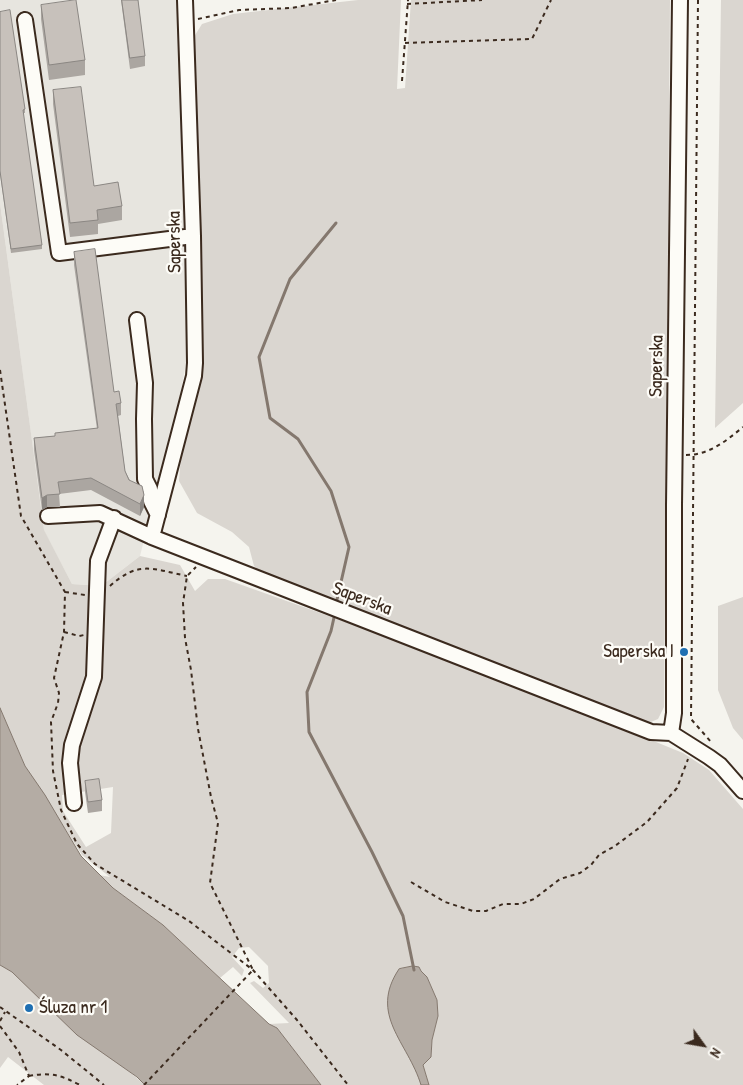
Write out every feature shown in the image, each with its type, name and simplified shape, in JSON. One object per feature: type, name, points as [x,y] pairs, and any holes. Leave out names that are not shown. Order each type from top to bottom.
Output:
[{"type":"street","name":"Saperska","points":[[152,537],[194,376],[193,236],[185,0]]},
{"type":"street","name":"Saperska","points":[[671,733],[674,713],[680,0]]},
{"type":"street","points":[[25,20],[59,253],[193,236]]},
{"type":"street","points":[[137,320],[145,383],[145,480],[150,489],[151,501],[158,515]]},
{"type":"street","name":"Saperska","points":[[48,516],[100,513],[152,537],[651,732],[671,733],[720,765],[743,791]]},
{"type":"street","points":[[74,803],[70,763],[72,745],[94,677],[98,561],[114,518]]},
{"type":"path","points":[[186,21],[239,10],[291,8],[336,0]]},
{"type":"path","points":[[402,81],[408,0]]},
{"type":"path","points":[[408,4],[482,0]]},
{"type":"path","points":[[405,44],[532,39],[551,0]]},
{"type":"path","points":[[698,0],[692,719],[715,746]]},
{"type":"path","points":[[0,370],[21,516],[64,592],[64,632],[54,678],[60,692],[51,722],[53,771],[61,810],[77,844],[94,864],[190,921],[252,970],[297,1020],[348,1085]]},
{"type":"path","points":[[675,456],[694,455],[714,448],[743,427]]},
{"type":"path","points":[[64,592],[82,595],[96,594],[105,590],[123,575],[138,568],[154,569],[187,576],[183,603],[185,638],[198,729],[218,823],[210,883],[252,970]]},
{"type":"path","points":[[64,632],[79,636],[95,632]]},
{"type":"path","points":[[411,882],[445,902],[473,911],[486,911],[503,904],[521,904],[534,899],[560,879],[580,873],[591,865],[598,855],[647,822],[677,788],[693,748]]},
{"type":"path","points":[[144,1085],[252,970]]},
{"type":"path","points":[[0,1007],[61,1050],[104,1085]]},
{"type":"path","points":[[0,1021],[5,1012]]},
{"type":"path","points":[[0,1026],[19,1052],[29,1076]]},
{"type":"path","points":[[17,1085],[29,1076],[48,1073],[67,1078],[80,1085]]},
{"type":"shaded area","points":[[0,0],[177,0],[186,208],[188,350],[181,392],[140,556],[101,586],[72,584],[44,531],[0,203]]},
{"type":"shaded area","points":[[358,0],[401,0],[397,89],[405,88],[411,0],[670,0],[664,707],[658,719],[646,724],[597,718],[683,753],[709,770],[743,809],[743,1085],[429,1085],[423,1065],[431,1057],[432,1040],[438,1016],[437,1000],[427,977],[421,971],[407,968],[399,969],[398,1037],[417,1071],[421,1085],[321,1085],[277,1028],[269,1024],[289,1023],[250,983],[254,981],[263,988],[269,983],[268,966],[249,947],[239,948],[232,957],[244,970],[242,976],[233,967],[220,978],[163,925],[113,888],[99,875],[110,877],[82,855],[25,766],[0,708],[0,203],[44,530],[72,584],[101,586],[140,556],[180,565],[195,591],[208,579],[225,579],[388,637],[392,626],[267,578],[254,566],[249,547],[232,532],[197,513],[179,481],[181,454],[200,384],[202,329],[192,40],[202,24],[233,14]],"holes":[[[113,787],[111,833],[86,847],[63,811],[62,795]]]},
{"type":"shaded area","points":[[721,0],[743,0],[743,403],[715,428]]},
{"type":"shaded area","points":[[743,597],[743,740],[733,728],[718,690],[718,606]]},
{"type":"shaded area","points":[[0,708],[25,766],[45,795],[81,856],[113,888],[163,925],[269,1024],[277,1028],[321,1085],[145,1085],[137,1077],[77,1035],[12,972],[0,965]]},
{"type":"shaded area","points":[[0,965],[12,972],[145,1085],[44,1085],[8,1057],[0,1068]]},
{"type":"shaded area","points":[[413,966],[419,967],[427,977],[437,1000],[438,1016],[432,1040],[431,1057],[423,1065],[429,1085],[421,1085],[393,1028],[389,1015],[388,1000],[391,985],[399,969]]},
{"type":"building","points":[[76,0],[85,60],[49,65],[41,5]]},
{"type":"building","points":[[122,0],[138,0],[145,56],[130,58]]},
{"type":"building","points":[[10,10],[25,109],[23,110],[42,245],[11,249],[0,171],[0,12]]},
{"type":"building","points":[[81,87],[94,186],[118,182],[122,206],[97,210],[98,220],[70,223],[53,90]]},
{"type":"building","points":[[95,249],[114,392],[119,391],[121,403],[116,404],[125,471],[129,480],[142,486],[144,495],[140,504],[91,478],[58,482],[60,494],[47,495],[42,498],[34,438],[55,436],[55,433],[98,428],[74,252]]},
{"type":"building","points":[[99,779],[102,800],[88,802],[85,781]]},
{"type":"waterway","points":[[336,223],[290,279],[259,357],[270,418],[298,439],[331,491],[349,547],[336,604]]},
{"type":"waterway","points":[[335,613],[331,631],[307,692],[309,732],[372,852],[403,916],[414,970]]},
{"type":"place","name":"Saperska I","points":[[684,652]]},
{"type":"place","name":"Śluza nr 1","points":[[29,1008]]}]
